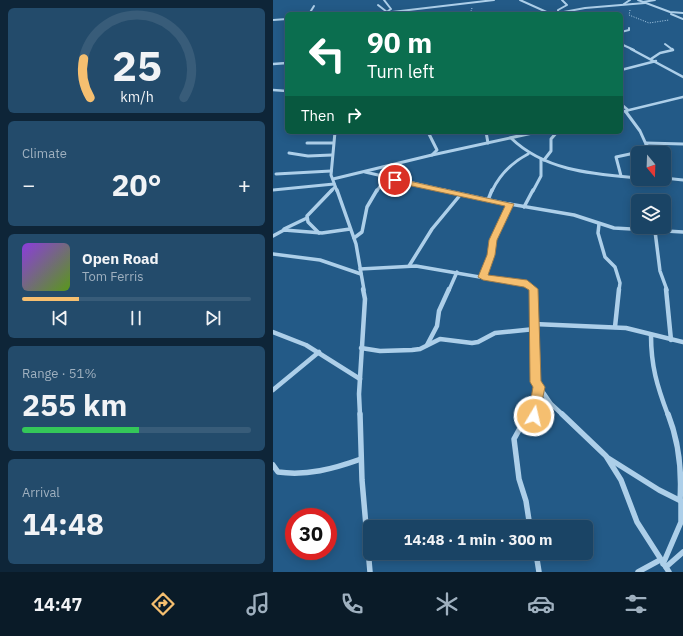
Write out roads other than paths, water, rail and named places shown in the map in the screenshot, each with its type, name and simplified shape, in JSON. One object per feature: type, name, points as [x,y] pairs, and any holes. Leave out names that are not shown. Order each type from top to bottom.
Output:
[{"type":"street","points":[[384,0],[391,9],[387,12]]},
{"type":"street","points":[[460,0],[462,4]]},
{"type":"street","points":[[378,5],[387,12],[494,0]]},
{"type":"street","points":[[520,0],[547,12]]},
{"type":"street","points":[[558,12],[558,10],[567,6],[562,0]]},
{"type":"street","points":[[624,4],[630,0]]},
{"type":"street","points":[[638,0],[682,19]]},
{"type":"street","points":[[565,12],[624,4],[644,3],[655,0]]},
{"type":"street","points":[[314,6],[312,11],[315,12]]},
{"type":"street","points":[[657,8],[682,13]]},
{"type":"street","points":[[667,12],[682,13]]},
{"type":"street","points":[[273,20],[285,19]]},
{"type":"street","points":[[623,31],[628,30],[629,28]]},
{"type":"street","points":[[651,60],[660,53],[673,50],[665,44]]},
{"type":"street","points":[[623,45],[651,60],[656,61],[683,77]]},
{"type":"street","points":[[623,69],[656,61]]},
{"type":"street","points":[[273,64],[285,63]]},
{"type":"street","points":[[273,90],[285,91]]},
{"type":"street","points":[[623,112],[683,97]]},
{"type":"street","points":[[623,106],[634,120],[647,144]]},
{"type":"street","points":[[335,134],[331,171],[334,184],[354,238],[365,300],[360,379],[361,459],[370,572]]},
{"type":"street","points":[[429,134],[437,150],[432,155]]},
{"type":"street","points":[[486,134],[488,143]]},
{"type":"street","points":[[273,190],[334,184],[365,172],[432,155],[528,134]]},
{"type":"street","points":[[524,207],[541,176],[543,160],[551,151],[551,139],[555,134]]},
{"type":"street","points":[[511,138],[528,154],[543,160],[585,172],[631,177]]},
{"type":"street","points":[[307,143],[333,143]]},
{"type":"street","points":[[621,176],[616,157],[631,154],[647,144],[683,144]]},
{"type":"street","points":[[289,153],[308,156],[332,155]]},
{"type":"street","points":[[488,200],[500,174],[506,167],[528,154]]},
{"type":"street","points":[[276,174],[331,171]]},
{"type":"street","points":[[365,172],[385,178],[488,200],[574,215],[614,228],[631,229]]},
{"type":"street","points":[[354,238],[362,232],[367,207],[385,178]]},
{"type":"street","points":[[671,179],[683,180]]},
{"type":"street","points":[[273,236],[276,233],[307,218],[334,184]]},
{"type":"street","points":[[409,266],[432,229],[461,194]]},
{"type":"street","points":[[483,277],[491,255],[493,240],[510,204]]},
{"type":"street","points":[[307,218],[319,233]]},
{"type":"street","points":[[599,224],[598,233],[605,257],[615,267],[619,283],[615,327]]},
{"type":"street","points":[[282,230],[319,233],[351,229]]},
{"type":"street","points":[[671,232],[683,232]]},
{"type":"street","points":[[655,234],[660,272],[667,291],[671,340]]},
{"type":"street","points":[[273,254],[320,260],[361,271],[409,266],[457,272],[531,286],[534,294],[536,382],[539,387],[551,404],[605,456],[659,490],[681,501]]},
{"type":"street","points":[[427,345],[437,326],[439,311],[457,272]]},
{"type":"street","points":[[361,348],[380,351],[412,350],[447,339],[472,343],[478,342],[495,333],[562,324],[626,328],[683,342]]},
{"type":"street","points":[[273,332],[306,345],[319,352],[360,379]]},
{"type":"street","points":[[651,335],[652,366],[659,392],[674,428],[681,479],[681,522],[665,566]]},
{"type":"street","points":[[273,390],[319,352]]},
{"type":"street","points":[[529,520],[526,501],[516,462],[514,439],[519,430],[534,416],[539,387]]},
{"type":"street","points":[[605,456],[621,480],[637,522],[665,566]]},
{"type":"street","points":[[273,465],[278,472],[293,475],[313,474],[361,459]]},
{"type":"street","points":[[638,572],[665,566],[683,552]]},
{"type":"street","points":[[537,560],[539,572]]}]
